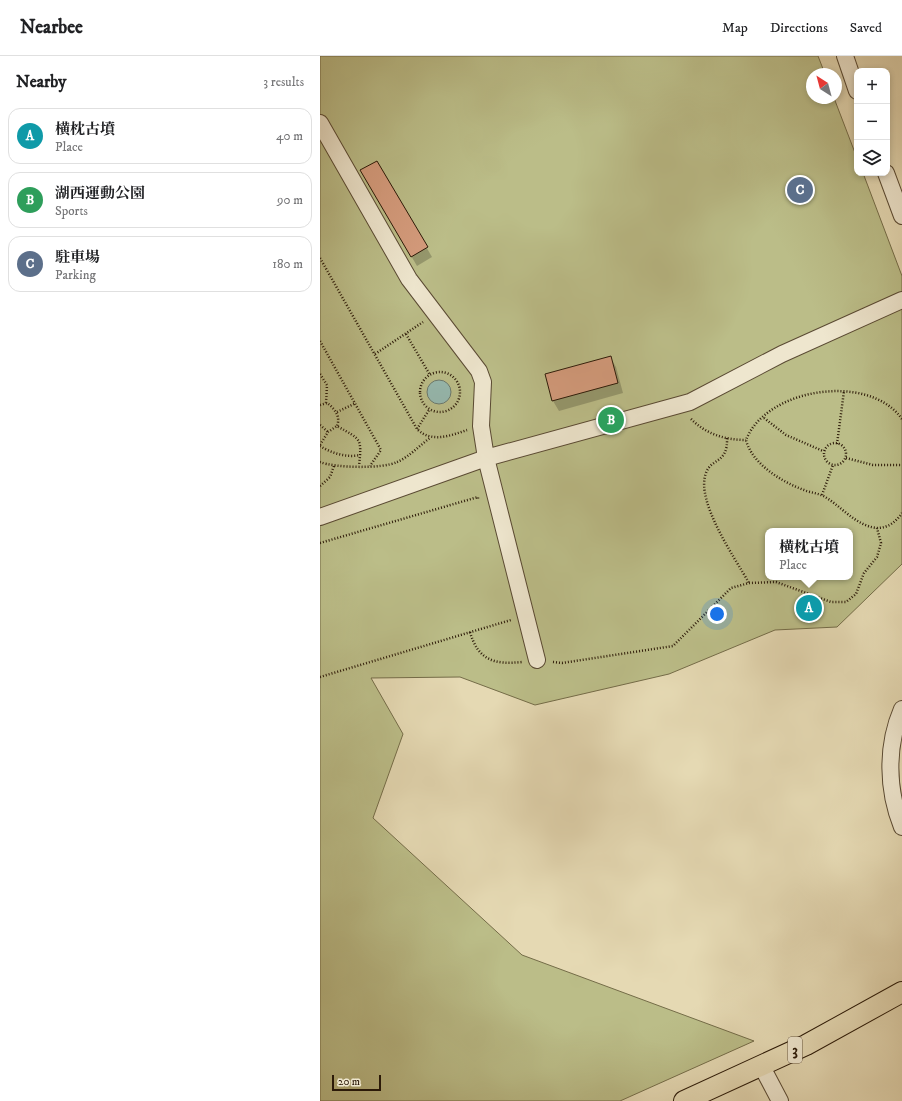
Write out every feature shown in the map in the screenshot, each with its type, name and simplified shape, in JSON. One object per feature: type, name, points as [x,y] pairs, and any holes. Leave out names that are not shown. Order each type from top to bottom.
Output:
[{"type":"main road","name":"3","points":[[684,1101],[806,1045],[902,992]]},
{"type":"street","points":[[845,56],[854,82]]},
{"type":"street","points":[[320,123],[409,279],[481,376],[484,392],[481,426],[486,458],[537,660]]},
{"type":"street","points":[[887,176],[902,216]]},
{"type":"street","points":[[320,517],[486,458],[684,404],[782,354],[902,300]]},
{"type":"street","points":[[902,708],[895,725],[889,767],[898,818],[902,827]]},
{"type":"street","points":[[761,1066],[780,1101]]},
{"type":"path","points":[[320,258],[417,429],[422,434],[430,438]]},
{"type":"path","points":[[375,354],[436,314]]},
{"type":"path","points":[[406,334],[430,375]]},
{"type":"path","points":[[320,341],[381,450],[370,466]]},
{"type":"path","points":[[442,372],[454,377],[460,390],[458,403],[453,408],[440,413],[430,410],[423,404],[419,392],[424,380],[430,375],[442,372]]},
{"type":"path","points":[[320,374],[327,385],[326,403]]},
{"type":"path","points":[[837,444],[844,391]]},
{"type":"path","points":[[746,440],[750,431],[764,418],[788,401],[812,394],[844,391],[878,398],[888,404],[902,419]]},
{"type":"path","points":[[320,405],[326,403]]},
{"type":"path","points":[[326,403],[337,412],[339,420],[338,426],[328,432],[320,445],[335,453],[353,457],[360,455]]},
{"type":"path","points":[[337,412],[356,403]]},
{"type":"path","points":[[684,404],[691,418],[698,426],[727,438],[746,440]]},
{"type":"path","points":[[417,429],[430,410]]},
{"type":"path","points":[[764,418],[789,437],[823,451],[826,460],[833,465],[841,464],[846,458],[845,450],[837,444],[828,446],[823,451]]},
{"type":"path","points":[[320,425],[328,432]]},
{"type":"path","points":[[338,426],[354,434],[358,440],[360,455],[359,466]]},
{"type":"path","points":[[320,462],[334,466],[370,466],[397,462],[430,438],[481,426]]},
{"type":"path","points":[[727,438],[727,448],[724,455],[706,471],[704,479],[706,500],[719,531],[749,583]]},
{"type":"path","points":[[746,440],[753,454],[771,472],[804,490],[822,495],[854,518],[870,526],[877,528],[885,527],[894,522],[902,513]]},
{"type":"path","points":[[846,458],[873,465],[902,465]]},
{"type":"path","points":[[822,495],[833,465]]},
{"type":"path","points":[[320,486],[330,477],[334,466]]},
{"type":"path","points":[[320,544],[478,497],[480,505]]},
{"type":"path","points":[[470,632],[478,652],[487,660],[502,663],[537,660],[562,663],[673,646],[731,588],[749,583],[776,582],[831,602],[846,602],[856,594],[864,573],[878,552],[881,543],[877,528]]},
{"type":"path","points":[[320,677],[513,619]]},
{"type":"green space","points":[[320,56],[818,56],[823,68],[806,68],[806,104],[836,104],[854,150],[854,176],[864,176],[902,276],[902,564],[837,627],[775,630],[669,674],[535,705],[460,677],[371,678],[403,734],[373,818],[522,955],[754,1041],[620,1101],[320,1101]]},
{"type":"water","points":[[439,380],[447,384],[451,392],[447,400],[439,404],[431,400],[427,392],[431,384]]},
{"type":"building","points":[[377,161],[428,247],[411,257],[360,170]]},
{"type":"building","points":[[611,356],[618,383],[552,401],[545,374]]},
{"type":"place","name":"駐車場","points":[[800,190]]},
{"type":"place","name":"湖西運動公園","points":[[611,420]]},
{"type":"place","name":"横枕古墳","points":[[809,608]]}]
